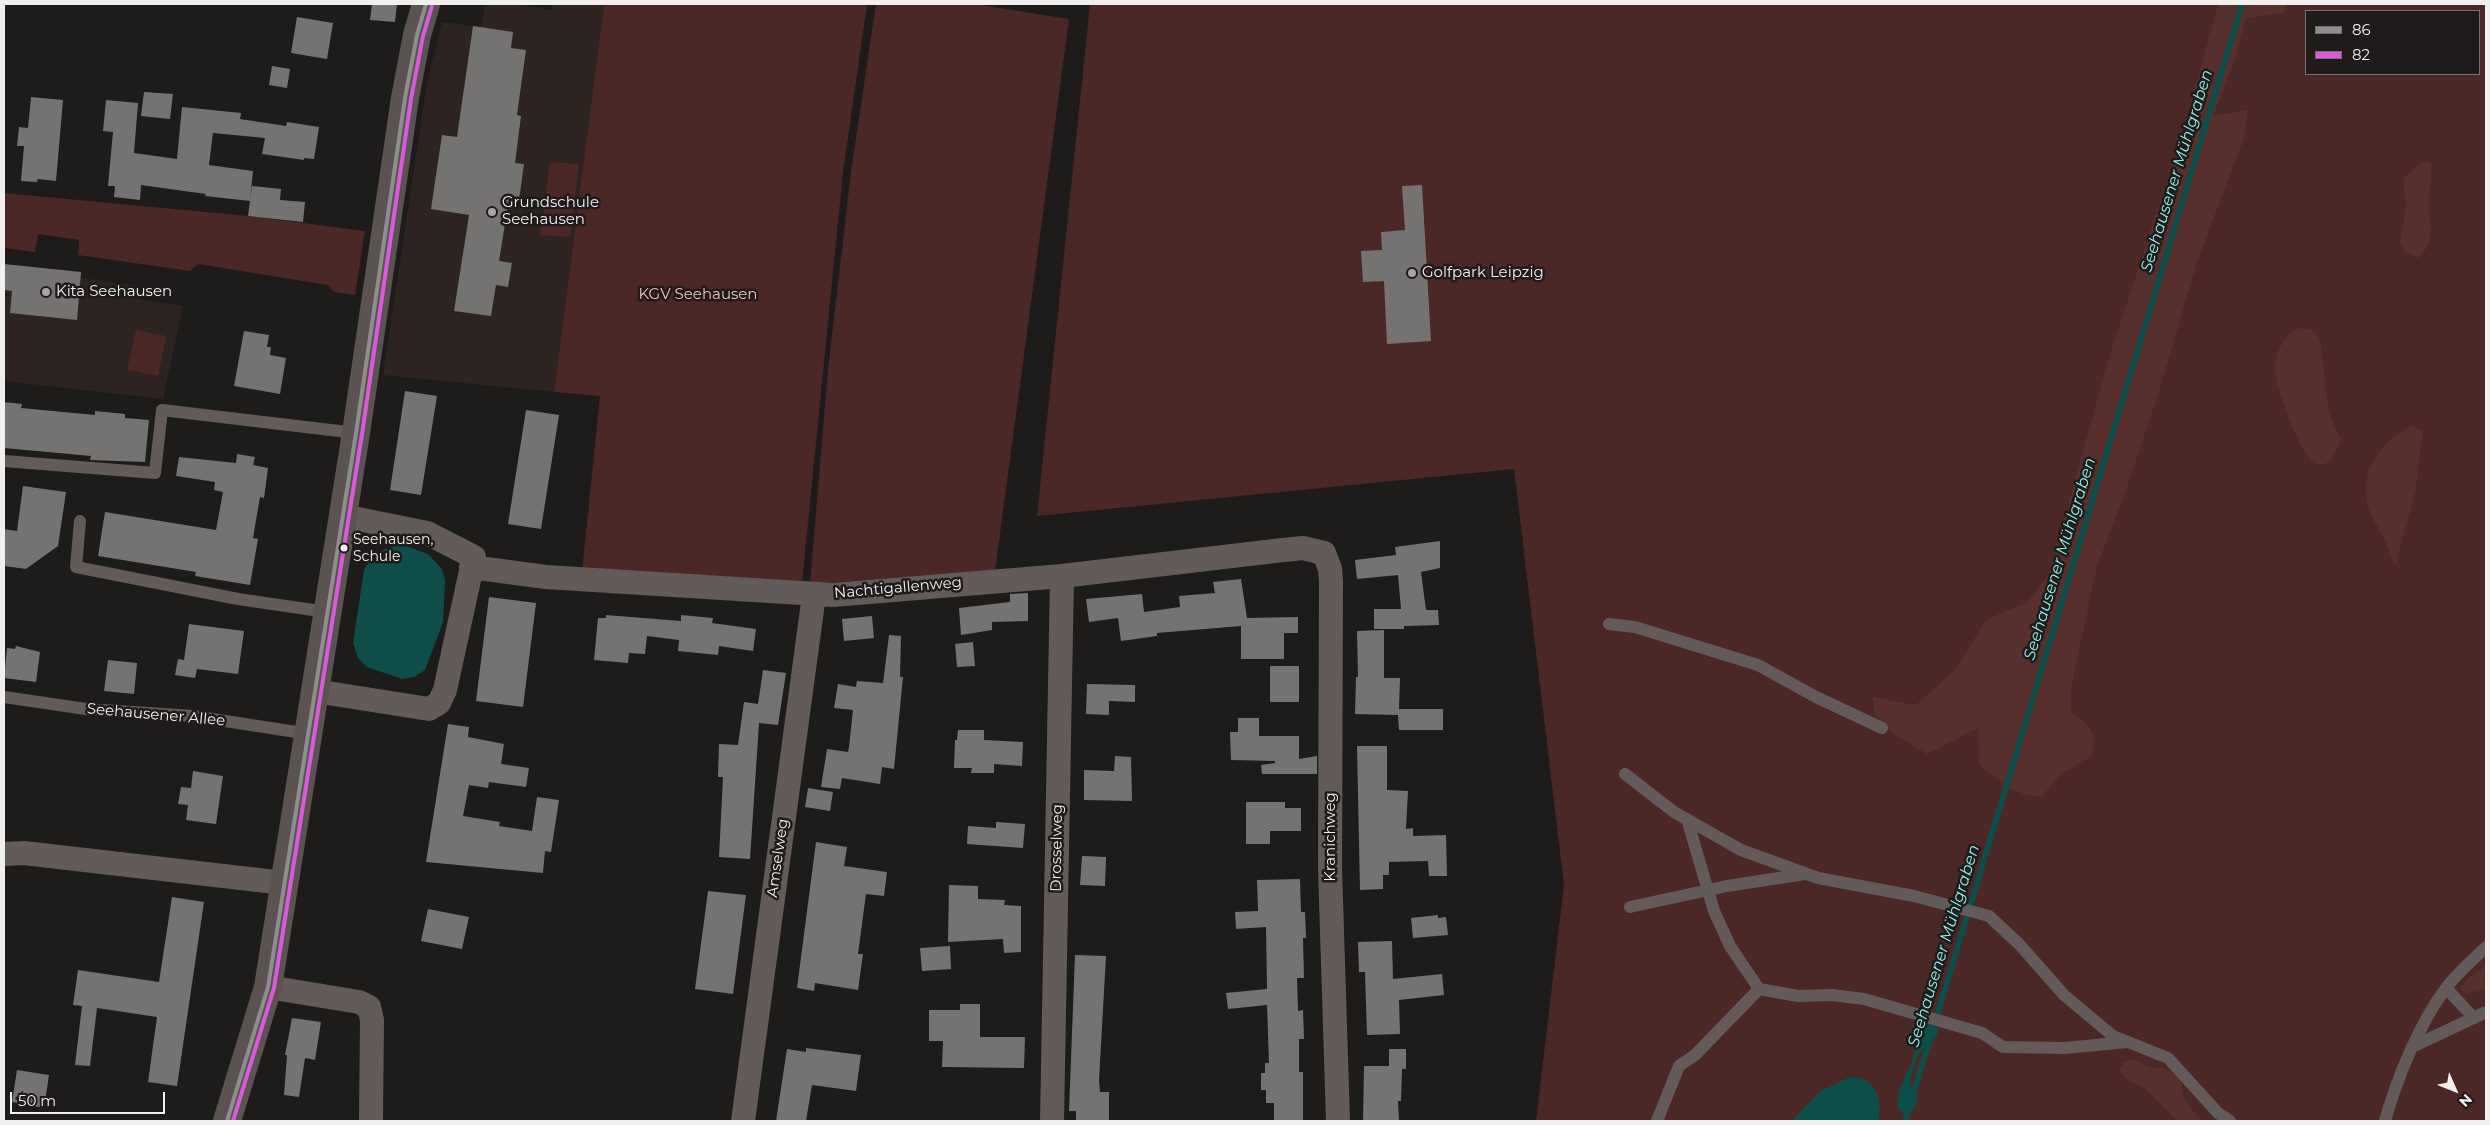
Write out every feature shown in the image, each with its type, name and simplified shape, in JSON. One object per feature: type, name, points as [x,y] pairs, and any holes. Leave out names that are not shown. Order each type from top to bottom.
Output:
[{"type":"street","points":[[227,1121],[268,987],[356,433],[405,98],[417,35],[426,4]]},
{"type":"street","points":[[315,691],[429,709],[440,703],[445,690],[474,557],[428,533],[343,516]]},
{"type":"street","name":"Nachtigallenweg","points":[[472,567],[546,577],[814,594],[1062,576],[1303,548],[1324,553]]},
{"type":"street","name":"Kranichweg","points":[[1324,553],[1330,570],[1331,581],[1330,868],[1338,1121]]},
{"type":"street","name":"Drosselweg","points":[[1052,1121],[1062,576]]},
{"type":"street","name":"Amselweg","points":[[742,1121],[814,594]]},
{"type":"street","points":[[4,854],[24,853],[284,883]]},
{"type":"street","points":[[268,987],[359,1002],[369,1007],[372,1020],[371,1121]]},
{"type":"lane","points":[[4,461],[156,474],[162,410],[356,433]]},
{"type":"lane","points":[[80,521],[76,567],[238,599],[328,612]]},
{"type":"lane","points":[[1608,624],[1634,627],[1758,665],[1816,697],[1882,728]]},
{"type":"lane","name":"Seehausener Allee","points":[[4,697],[86,709],[193,716],[309,734]]},
{"type":"lane","points":[[1625,774],[1687,819],[1741,850],[1807,874],[1914,896],[1989,916],[2020,945],[2064,995],[2113,1036],[2168,1058],[2218,1113],[2230,1121]]},
{"type":"lane","points":[[1687,819],[1714,911],[1730,946],[1759,989],[1798,996],[1832,994],[1864,999],[1982,1033],[2002,1047],[2065,1048],[2129,1042]]},
{"type":"lane","points":[[1630,907],[1807,874]]},
{"type":"lane","points":[[2385,1121],[2393,1093],[2412,1047],[2446,988],[2486,947]]},
{"type":"lane","points":[[2412,1047],[2480,1015],[2446,988]]},
{"type":"lane","points":[[1657,1121],[1679,1066],[1695,1055],[1759,989]]},
{"type":"shaded area","name":"Grundschule Seehausen","points":[[485,4],[517,4],[551,10],[553,4],[604,4],[554,392],[383,375],[427,83],[442,22],[481,27]]},
{"type":"shaded area","points":[[2218,4],[2287,4],[2284,13],[2246,18],[2234,62],[2213,116],[2248,110],[2244,138],[2197,262],[2158,395],[2123,499],[2097,566],[2071,688],[2071,712],[2087,725],[2093,735],[2094,748],[2092,756],[2061,774],[2041,797],[2031,796],[2008,787],[1979,765],[1978,728],[1927,754],[1893,733],[1874,713],[1873,697],[1916,705],[1956,669],[1986,620],[2027,602],[2049,574],[2110,354],[2182,136]]},
{"type":"shaded area","points":[[2422,162],[2431,163],[2429,208],[2431,230],[2425,250],[2419,258],[2405,253],[2400,241],[2406,206],[2403,179]]},
{"type":"shaded area","points":[[4,264],[81,272],[81,278],[134,285],[137,299],[183,306],[163,399],[4,381]]},
{"type":"shaded area","points":[[2299,328],[2310,329],[2319,337],[2327,400],[2334,426],[2341,439],[2331,459],[2320,465],[2313,462],[2306,453],[2292,427],[2276,377],[2276,362],[2280,348],[2288,336]]},
{"type":"shaded area","points":[[2411,425],[2423,431],[2416,488],[2396,565],[2384,537],[2369,510],[2366,483],[2373,460],[2380,450]]},
{"type":"shaded area","points":[[2486,966],[2486,990],[2465,993],[2460,989],[2468,978]]},
{"type":"shaded area","points":[[2132,1059],[2153,1069],[2162,1067],[2181,1077],[2184,1097],[2204,1121],[2178,1121],[2145,1088],[2126,1079],[2119,1069],[2125,1062]]},
{"type":"green space","name":"KGV Seehausen","points":[[604,4],[867,4],[843,172],[802,583],[582,572],[600,396],[554,392]]},
{"type":"green space","points":[[876,4],[975,4],[1069,19],[995,571],[810,584],[828,370],[851,172]]},
{"type":"green space","name":"Golfpark Leipzig","points":[[1090,4],[2486,4],[2486,1121],[1536,1121],[1564,885],[1514,469],[1037,516]]},
{"type":"green space","points":[[550,162],[579,164],[570,237],[540,235]]},
{"type":"green space","points":[[4,193],[248,216],[365,231],[355,295],[334,292],[328,285],[198,264],[190,271],[78,255],[79,240],[38,234],[35,252],[4,248]]},
{"type":"green space","points":[[136,330],[166,336],[158,376],[127,370]]},
{"type":"water","points":[[400,544],[428,554],[442,569],[445,580],[443,622],[425,670],[414,677],[402,679],[367,667],[358,658],[353,643],[364,570],[374,553]]},
{"type":"water","points":[[1928,1022],[1937,1026],[1937,1035],[1932,1042],[1921,1050],[1916,1061],[1910,1085],[1918,1098],[1913,1110],[1905,1114],[1899,1110],[1899,1091],[1914,1056],[1921,1029]]},
{"type":"water","points":[[1850,1077],[1866,1080],[1876,1091],[1879,1105],[1878,1121],[1792,1121],[1820,1091]]},
{"type":"building","points":[[372,4],[397,4],[395,22],[370,20]]},
{"type":"building","points":[[297,17],[333,23],[327,59],[291,53]]},
{"type":"building","points":[[473,26],[513,32],[511,48],[526,50],[517,115],[521,116],[515,163],[524,164],[519,200],[509,199],[499,261],[512,263],[508,287],[496,285],[491,316],[454,311],[469,215],[431,209],[442,135],[457,137]]},
{"type":"building","points":[[272,66],[290,69],[287,88],[269,85]]},
{"type":"building","points":[[144,92],[173,94],[170,119],[141,116]]},
{"type":"building","points":[[31,97],[63,100],[56,181],[38,179],[37,182],[21,181],[24,146],[17,146],[19,127],[28,128]]},
{"type":"building","points":[[106,100],[138,103],[134,153],[177,159],[182,107],[241,113],[240,119],[286,126],[287,122],[319,127],[314,159],[304,158],[304,160],[262,154],[265,138],[213,133],[209,165],[253,171],[250,201],[205,196],[206,194],[141,185],[140,200],[114,197],[115,186],[108,186],[113,132],[103,131]]},
{"type":"building","points":[[1422,185],[1431,341],[1387,344],[1384,281],[1363,282],[1361,251],[1382,250],[1381,232],[1405,230],[1402,186]]},
{"type":"building","points":[[252,186],[281,189],[280,200],[305,202],[303,222],[248,216]]},
{"type":"building","name":"Kita Seehausen","points":[[4,264],[81,272],[77,320],[10,313],[12,291],[4,290]]},
{"type":"building","points":[[244,331],[269,335],[267,347],[271,347],[270,355],[286,358],[280,394],[234,386]]},
{"type":"building","points":[[405,391],[437,396],[421,495],[390,490]]},
{"type":"building","points":[[4,402],[22,404],[21,408],[95,415],[95,411],[125,414],[125,418],[149,420],[145,462],[90,460],[91,456],[4,448]]},
{"type":"building","points":[[526,410],[559,415],[541,529],[508,524]]},
{"type":"building","points":[[237,454],[255,457],[253,465],[268,468],[264,498],[260,497],[253,538],[258,539],[250,585],[195,576],[196,572],[98,556],[105,512],[216,530],[223,492],[214,490],[215,482],[176,476],[179,457],[236,463]]},
{"type":"building","points":[[23,486],[66,492],[58,546],[26,569],[4,566],[4,529],[17,531]]},
{"type":"building","points":[[1440,541],[1440,568],[1421,572],[1426,610],[1438,610],[1439,625],[1404,626],[1404,629],[1374,629],[1374,609],[1401,609],[1398,575],[1357,579],[1355,560],[1396,555],[1395,547]]},
{"type":"building","points":[[1241,579],[1247,618],[1298,617],[1298,633],[1284,633],[1284,659],[1241,659],[1241,626],[1157,633],[1157,636],[1121,641],[1118,618],[1089,622],[1086,599],[1142,594],[1144,612],[1180,607],[1179,596],[1215,593],[1213,582]]},
{"type":"building","points":[[1028,593],[1028,621],[992,622],[992,630],[961,635],[959,608],[1010,602],[1010,594]]},
{"type":"building","points":[[489,597],[536,603],[523,707],[476,701]]},
{"type":"building","points":[[606,615],[681,621],[681,615],[713,618],[712,623],[756,629],[753,651],[719,646],[718,655],[678,651],[679,640],[647,636],[645,654],[629,653],[628,663],[594,660],[598,618],[606,618]]},
{"type":"building","points":[[872,616],[874,638],[844,641],[842,619]]},
{"type":"building","points":[[189,624],[244,631],[238,674],[197,669],[195,678],[175,675],[178,659],[184,660]]},
{"type":"building","points":[[1384,630],[1384,678],[1400,678],[1399,709],[1443,709],[1443,730],[1399,730],[1398,715],[1355,714],[1356,677],[1358,677],[1357,631]]},
{"type":"building","points":[[889,635],[901,636],[900,677],[903,677],[894,769],[882,767],[880,784],[842,778],[840,789],[821,787],[827,749],[848,752],[849,747],[853,710],[834,708],[838,684],[856,687],[857,681],[883,683]]},
{"type":"building","points":[[973,642],[975,666],[957,667],[955,644]]},
{"type":"building","points":[[16,646],[40,652],[36,682],[4,678],[7,648],[15,649]]},
{"type":"building","points":[[108,660],[137,663],[134,694],[104,691]]},
{"type":"building","points":[[1270,666],[1299,666],[1299,702],[1270,702]]},
{"type":"building","points":[[763,670],[786,673],[778,725],[759,723],[750,859],[719,857],[723,777],[718,777],[719,744],[738,745],[744,702],[758,704]]},
{"type":"building","points":[[1087,684],[1135,685],[1135,702],[1109,701],[1109,715],[1086,714]]},
{"type":"building","points":[[1238,718],[1259,718],[1259,736],[1299,736],[1299,759],[1317,756],[1317,774],[1262,774],[1261,765],[1275,763],[1275,761],[1231,760],[1230,732],[1238,732]]},
{"type":"building","points":[[448,724],[469,727],[468,737],[504,744],[501,764],[529,768],[526,787],[489,782],[488,788],[469,785],[463,816],[500,822],[499,826],[532,831],[537,797],[559,800],[551,852],[545,851],[543,873],[426,862]]},
{"type":"building","points":[[958,730],[984,730],[984,740],[1023,742],[1022,766],[994,764],[994,773],[971,773],[972,768],[954,768],[955,740],[957,740]]},
{"type":"building","points":[[1357,746],[1387,746],[1387,790],[1408,791],[1406,829],[1413,828],[1413,836],[1446,835],[1447,876],[1429,876],[1428,861],[1389,862],[1389,875],[1383,875],[1383,889],[1360,890]]},
{"type":"building","points":[[1115,756],[1131,757],[1132,801],[1084,800],[1084,770],[1114,771]]},
{"type":"building","points":[[193,771],[223,776],[216,824],[186,820],[188,805],[178,804],[181,787],[191,788]]},
{"type":"building","points":[[808,788],[833,792],[830,811],[805,807]]},
{"type":"building","points":[[1246,802],[1285,802],[1285,808],[1301,808],[1301,831],[1270,831],[1270,844],[1246,844]]},
{"type":"building","points":[[996,822],[1025,824],[1023,848],[967,844],[968,826],[996,828]]},
{"type":"building","points":[[816,842],[847,847],[844,866],[887,872],[884,896],[866,894],[858,954],[863,954],[858,990],[815,983],[814,991],[797,988]]},
{"type":"building","points":[[1082,856],[1106,857],[1105,886],[1080,885]]},
{"type":"building","points":[[1300,879],[1301,912],[1305,912],[1306,938],[1303,938],[1304,978],[1297,978],[1298,1011],[1303,1010],[1304,1039],[1299,1039],[1299,1072],[1303,1072],[1303,1121],[1274,1121],[1274,1103],[1266,1103],[1266,1090],[1261,1090],[1261,1073],[1265,1073],[1265,1063],[1269,1063],[1267,1005],[1228,1009],[1226,993],[1267,989],[1266,927],[1236,929],[1235,912],[1258,911],[1257,880]]},
{"type":"building","points":[[949,885],[978,886],[978,899],[1005,900],[1004,905],[1021,906],[1021,952],[1004,953],[1003,939],[948,942]]},
{"type":"building","points":[[708,891],[746,895],[733,994],[695,989]]},
{"type":"building","points":[[172,897],[204,902],[177,1086],[148,1082],[157,1017],[97,1008],[90,1066],[75,1065],[82,1006],[73,1005],[78,970],[159,982]]},
{"type":"building","points":[[428,909],[469,917],[462,949],[421,941]]},
{"type":"building","points":[[1438,915],[1438,918],[1446,917],[1448,935],[1413,938],[1411,918]]},
{"type":"building","points":[[1392,941],[1393,979],[1442,974],[1444,995],[1399,1000],[1400,1034],[1367,1035],[1365,972],[1359,972],[1358,942]]},
{"type":"building","points":[[950,946],[951,969],[922,971],[920,948]]},
{"type":"building","points":[[1075,955],[1106,956],[1099,1080],[1100,1092],[1109,1092],[1109,1121],[1076,1121],[1076,1111],[1069,1111]]},
{"type":"building","points":[[960,1004],[980,1004],[980,1037],[1025,1037],[1024,1068],[942,1067],[943,1041],[929,1041],[929,1010],[960,1010]]},
{"type":"building","points":[[292,1018],[321,1022],[315,1060],[305,1058],[299,1097],[284,1095],[287,1055],[285,1055]]},
{"type":"building","points":[[806,1048],[861,1055],[856,1091],[812,1085],[806,1121],[776,1121],[787,1049],[806,1052]]},
{"type":"building","points":[[1389,1049],[1406,1049],[1406,1069],[1402,1069],[1401,1101],[1398,1101],[1399,1121],[1363,1121],[1364,1066],[1389,1066]]},
{"type":"building","points":[[17,1070],[49,1075],[44,1108],[12,1102]]},
{"type":"waterway","name":"Seehausener Mühlgraben","points":[[1935,1022],[2242,4]]},
{"type":"waterway","name":"Seehausener Mühlgraben","points":[[1905,1121],[1930,1039]]},
{"type":"transit line","name":"86","points":[[227,1121],[268,987],[356,433],[405,98],[417,35],[426,4]]},
{"type":"transit line","name":"82","points":[[233,1121],[274,988],[362,434],[411,99],[423,36],[432,6]]},
{"type":"place","name":"Grundschule Seehausen","points":[[492,212]]},
{"type":"place","name":"Golfpark Leipzig","points":[[1412,273]]},
{"type":"place","name":"Kita Seehausen","points":[[46,292]]},
{"type":"place","name":"Seehausen, Schule","points":[[344,548]]}]
